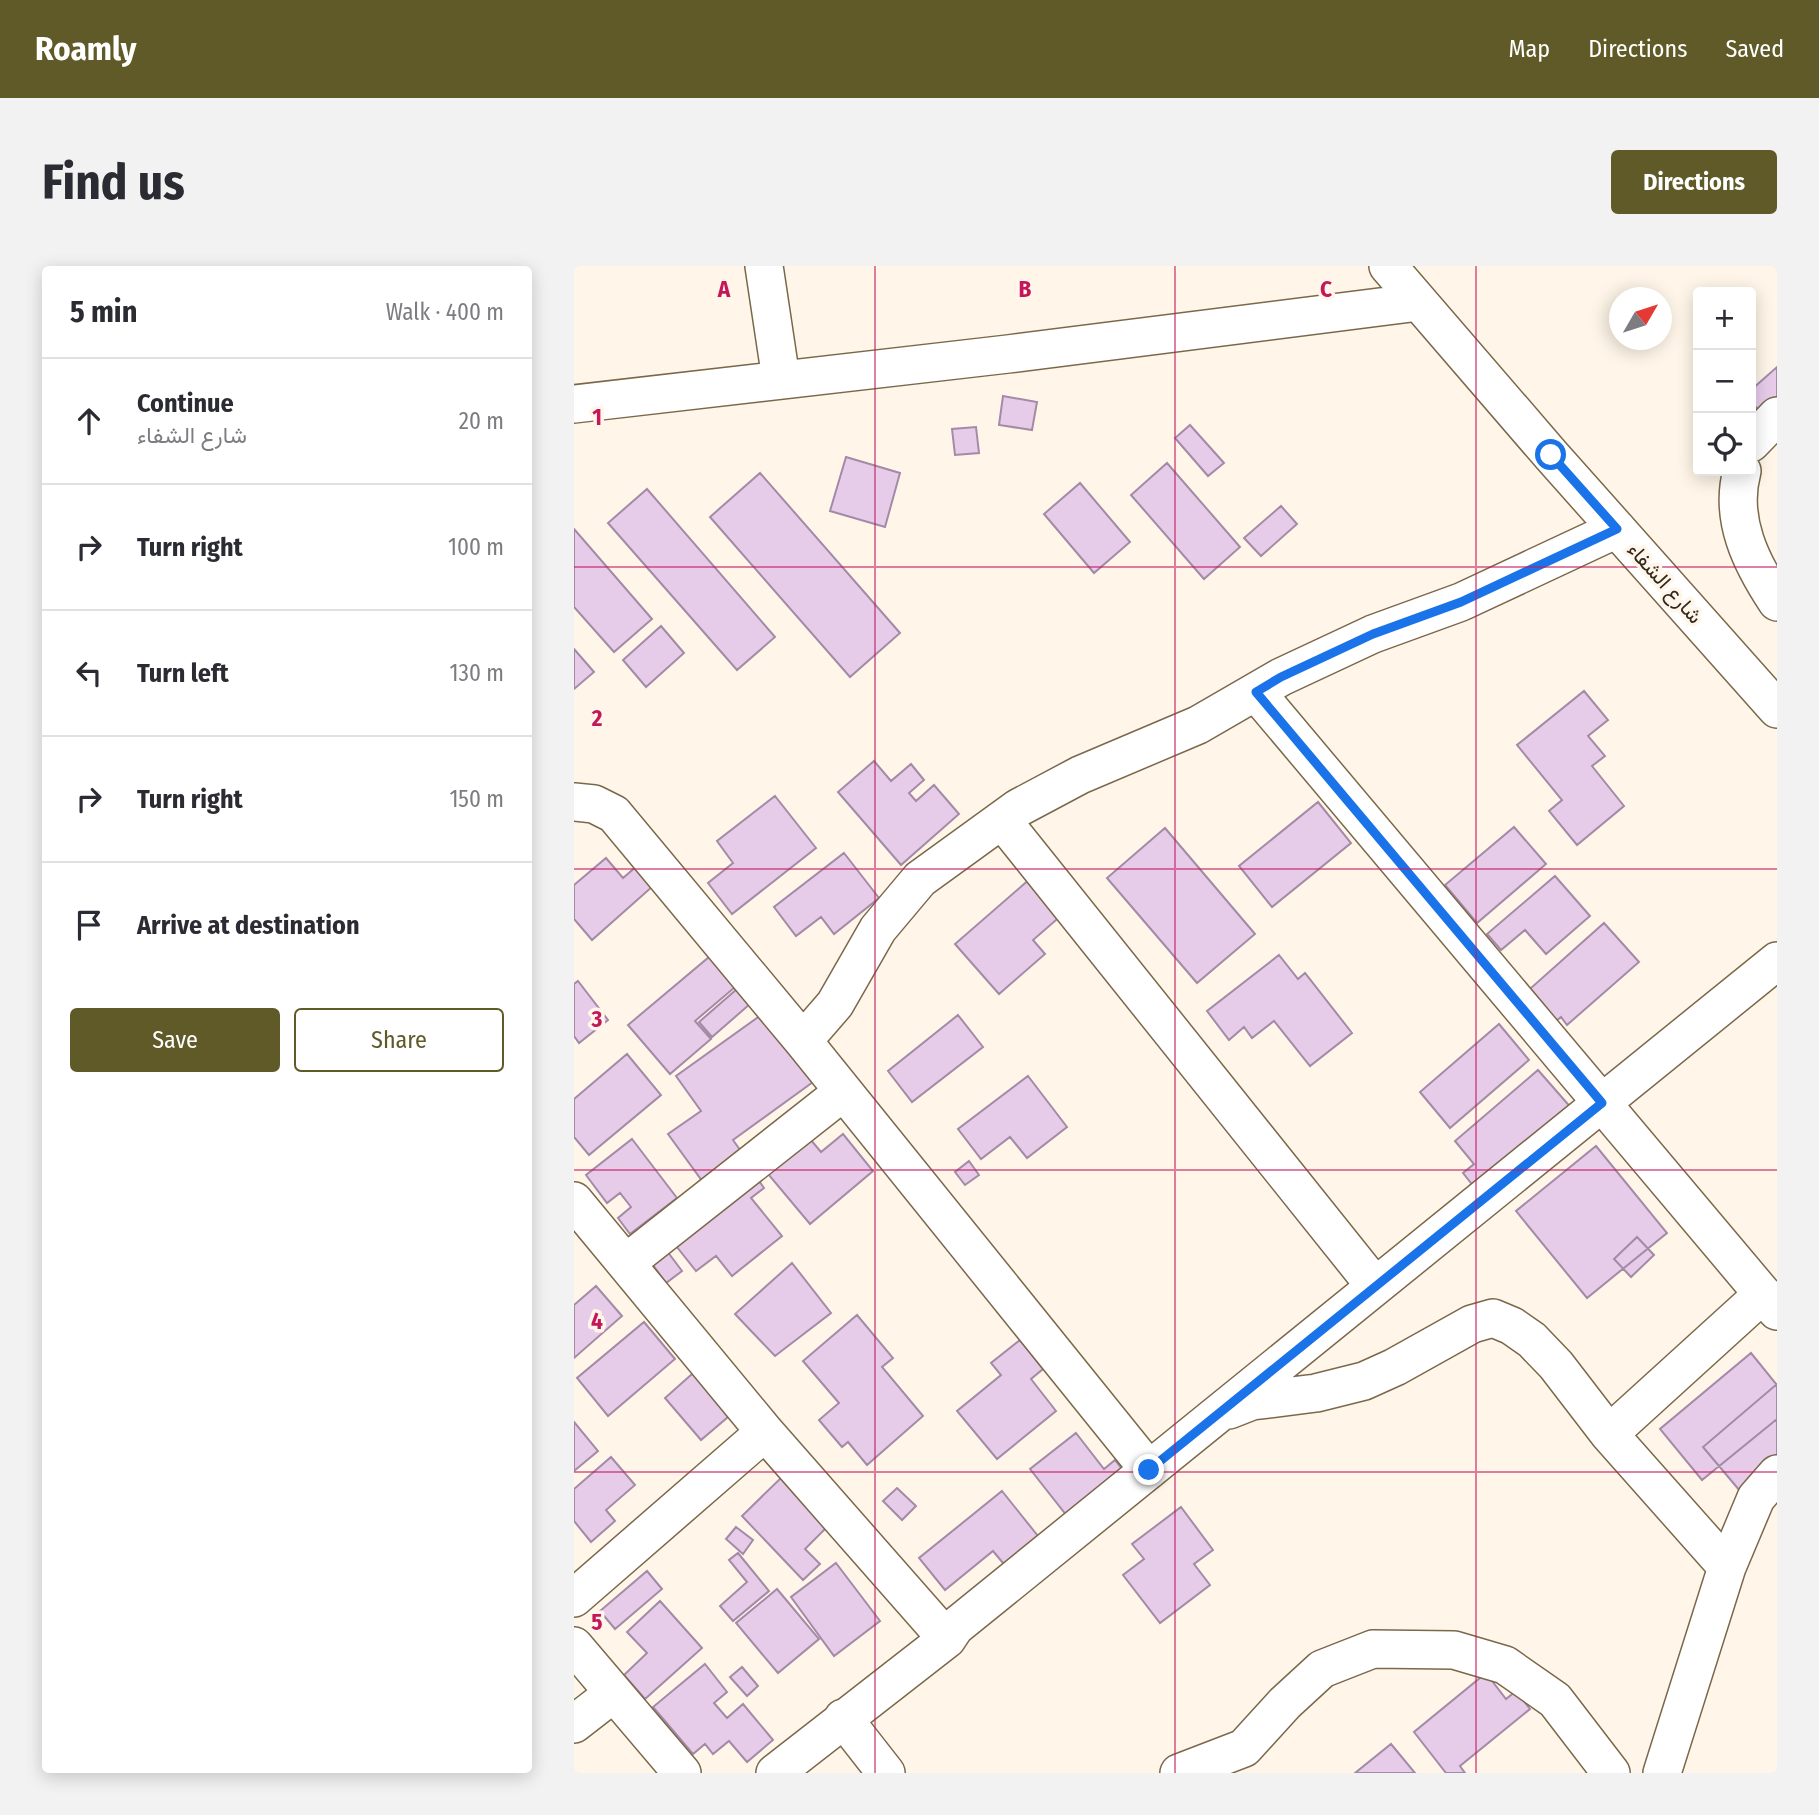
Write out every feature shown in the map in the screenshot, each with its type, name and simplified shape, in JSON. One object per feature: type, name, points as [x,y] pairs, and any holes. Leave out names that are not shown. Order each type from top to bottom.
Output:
[{"type":"street","points":[[764,266],[781,379]]},
{"type":"street","name":"شارع الشفاء","points":[[1388,266],[1777,709]]},
{"type":"street","points":[[574,404],[1008,354],[1419,302]]},
{"type":"street","points":[[1756,438],[1777,416]]},
{"type":"street","points":[[1741,476],[1738,500],[1741,531],[1752,563],[1777,602]]},
{"type":"street","points":[[803,1041],[835,1004],[878,929],[920,879],[1018,808],[1080,775],[1198,725],[1281,677],[1373,634],[1461,602],[1617,529]]},
{"type":"street","points":[[1256,692],[1770,1303],[1609,1434]]},
{"type":"street","points":[[574,803],[594,804],[614,814],[803,1041],[1149,1470]]},
{"type":"street","points":[[1002,820],[1375,1286]]},
{"type":"street","points":[[775,1773],[947,1639],[955,1627],[1777,961]]},
{"type":"street","points":[[626,1263],[843,1092]]},
{"type":"street","points":[[574,1201],[765,1432],[947,1639]]},
{"type":"street","points":[[1218,1414],[1252,1401],[1316,1394],[1364,1381],[1472,1324],[1493,1318],[1512,1326],[1532,1340],[1556,1365],[1609,1434],[1727,1567]]},
{"type":"street","points":[[574,1598],[765,1432]]},
{"type":"street","points":[[1662,1773],[1727,1567],[1770,1499]]},
{"type":"street","points":[[574,1646],[682,1773]]},
{"type":"street","points":[[1179,1773],[1254,1760],[1285,1703],[1322,1669],[1373,1650],[1454,1650],[1505,1665],[1555,1700],[1611,1773]]},
{"type":"street","points":[[574,1724],[614,1693]]},
{"type":"street","points":[[843,1718],[886,1773]]},
{"type":"building","points":[[1777,367],[1777,398],[1760,412],[1756,407],[1756,386]]},
{"type":"building","points":[[1003,396],[1037,402],[1032,430],[999,425]]},
{"type":"building","points":[[1190,425],[1224,463],[1208,476],[1175,438]]},
{"type":"building","points":[[976,427],[979,453],[955,455],[952,429]]},
{"type":"building","points":[[846,457],[900,473],[885,527],[830,511]]},
{"type":"building","points":[[1167,463],[1240,547],[1204,579],[1131,495]]},
{"type":"building","points":[[760,473],[900,633],[850,677],[710,517]]},
{"type":"building","points":[[1080,483],[1130,542],[1094,573],[1044,514]]},
{"type":"building","points":[[647,489],[775,637],[737,670],[608,523]]},
{"type":"building","points":[[1281,506],[1297,524],[1261,556],[1244,538]]},
{"type":"building","points":[[574,529],[652,619],[614,652],[574,607]]},
{"type":"building","points":[[661,626],[684,653],[646,687],[623,660]]},
{"type":"building","points":[[574,649],[594,672],[574,689]]},
{"type":"building","points":[[1584,691],[1608,720],[1588,736],[1605,756],[1592,766],[1624,806],[1577,845],[1549,811],[1562,800],[1517,745]]},
{"type":"building","points":[[874,761],[891,781],[911,764],[924,780],[909,793],[916,801],[934,785],[959,814],[901,865],[838,792]]},
{"type":"building","points":[[775,796],[816,848],[732,914],[708,883],[733,863],[717,841]]},
{"type":"building","points":[[1318,802],[1351,843],[1272,907],[1239,866]]},
{"type":"building","points":[[1514,827],[1546,864],[1477,923],[1445,885]]},
{"type":"building","points":[[1165,828],[1255,934],[1197,983],[1107,878]]},
{"type":"building","points":[[844,853],[879,898],[834,934],[821,917],[796,936],[774,907]]},
{"type":"building","points":[[606,858],[623,878],[645,859],[662,878],[592,940],[574,919],[574,885]]},
{"type":"building","points":[[1555,876],[1590,916],[1546,954],[1525,930],[1501,950],[1487,934]]},
{"type":"building","points":[[1031,878],[1063,914],[1033,940],[1045,954],[999,994],[955,944]]},
{"type":"building","points":[[1604,923],[1639,962],[1567,1025],[1561,1017],[1549,1027],[1522,996]]},
{"type":"building","points":[[715,952],[741,982],[695,1021],[711,1039],[670,1074],[628,1025]]},
{"type":"building","points":[[1279,955],[1298,979],[1305,973],[1352,1033],[1310,1066],[1274,1021],[1252,1038],[1244,1027],[1229,1040],[1207,1011]]},
{"type":"building","points":[[578,981],[608,1020],[579,1043],[574,1036],[574,984]]},
{"type":"building","points":[[737,989],[750,1004],[712,1037],[699,1022]]},
{"type":"building","points":[[768,1010],[813,1082],[733,1140],[748,1161],[708,1189],[668,1134],[701,1111],[676,1076]]},
{"type":"building","points":[[958,1015],[983,1047],[912,1102],[888,1071]]},
{"type":"building","points":[[1499,1024],[1529,1060],[1450,1128],[1420,1092]]},
{"type":"building","points":[[627,1054],[661,1095],[589,1155],[574,1137],[574,1099]]},
{"type":"building","points":[[1538,1070],[1573,1110],[1478,1192],[1463,1173],[1474,1164],[1455,1141]]},
{"type":"building","points":[[1028,1076],[1067,1127],[1027,1158],[1010,1137],[981,1159],[958,1129]]},
{"type":"building","points":[[805,1133],[821,1152],[843,1134],[873,1171],[810,1224],[763,1168]]},
{"type":"building","points":[[632,1139],[677,1198],[630,1234],[618,1218],[631,1207],[620,1193],[607,1203],[586,1175]]},
{"type":"building","points":[[1596,1146],[1667,1233],[1587,1298],[1516,1211]]},
{"type":"building","points":[[969,1161],[979,1175],[965,1185],[955,1172]]},
{"type":"building","points":[[752,1171],[764,1188],[751,1198],[782,1236],[732,1276],[716,1256],[696,1271],[669,1237]]},
{"type":"building","points":[[1637,1237],[1654,1255],[1631,1277],[1614,1259]]},
{"type":"building","points":[[661,1243],[682,1271],[666,1283],[645,1254]]},
{"type":"building","points":[[792,1263],[831,1313],[775,1356],[735,1314]]},
{"type":"building","points":[[596,1286],[622,1316],[574,1358],[574,1305]]},
{"type":"building","points":[[857,1315],[893,1358],[882,1367],[923,1416],[867,1465],[848,1442],[842,1447],[819,1420],[839,1403],[803,1361]]},
{"type":"building","points":[[644,1322],[675,1359],[608,1416],[577,1378]]},
{"type":"building","points":[[1020,1340],[1043,1369],[1031,1379],[1056,1411],[997,1459],[957,1411],[1001,1375],[991,1363]]},
{"type":"building","points":[[1751,1353],[1777,1385],[1777,1419],[1702,1480],[1660,1429]]},
{"type":"building","points":[[701,1366],[735,1411],[701,1440],[665,1398]]},
{"type":"building","points":[[1777,1384],[1777,1460],[1740,1491],[1703,1447]]},
{"type":"building","points":[[574,1422],[598,1451],[574,1471]]},
{"type":"building","points":[[1076,1433],[1104,1469],[1115,1460],[1128,1477],[1071,1521],[1030,1469]]},
{"type":"building","points":[[611,1457],[635,1485],[606,1510],[615,1521],[591,1542],[574,1521],[574,1489]]},
{"type":"building","points":[[786,1473],[836,1518],[805,1549],[820,1564],[803,1580],[742,1516]]},
{"type":"building","points":[[897,1488],[916,1506],[902,1520],[883,1501]]},
{"type":"building","points":[[1002,1491],[1042,1541],[1008,1569],[993,1551],[945,1590],[919,1558]]},
{"type":"building","points":[[1181,1507],[1213,1550],[1194,1564],[1210,1585],[1160,1623],[1123,1575],[1144,1559],[1132,1544]]},
{"type":"building","points":[[736,1527],[753,1540],[743,1554],[726,1539]]},
{"type":"building","points":[[738,1553],[769,1591],[733,1621],[720,1606],[747,1582],[729,1560]]},
{"type":"building","points":[[836,1563],[880,1621],[834,1656],[791,1597]]},
{"type":"building","points":[[647,1571],[662,1589],[615,1629],[600,1611]]},
{"type":"building","points":[[777,1589],[819,1639],[778,1673],[736,1623]]},
{"type":"building","points":[[660,1601],[702,1648],[645,1699],[624,1675],[647,1653],[627,1632]]},
{"type":"building","points":[[705,1664],[727,1692],[714,1703],[727,1718],[743,1704],[773,1740],[747,1762],[729,1741],[713,1754],[705,1744],[693,1754],[653,1707]]},
{"type":"building","points":[[742,1667],[758,1686],[747,1696],[730,1677]]},
{"type":"building","points":[[1486,1673],[1506,1699],[1516,1691],[1530,1709],[1460,1766],[1465,1773],[1446,1773],[1414,1732]]},
{"type":"building","points":[[1391,1744],[1415,1773],[1355,1773]]},
{"type":"route","points":[[1149,1470],[1602,1103],[1256,692],[1281,677],[1373,634],[1461,602],[1617,529],[1551,455]]}]
